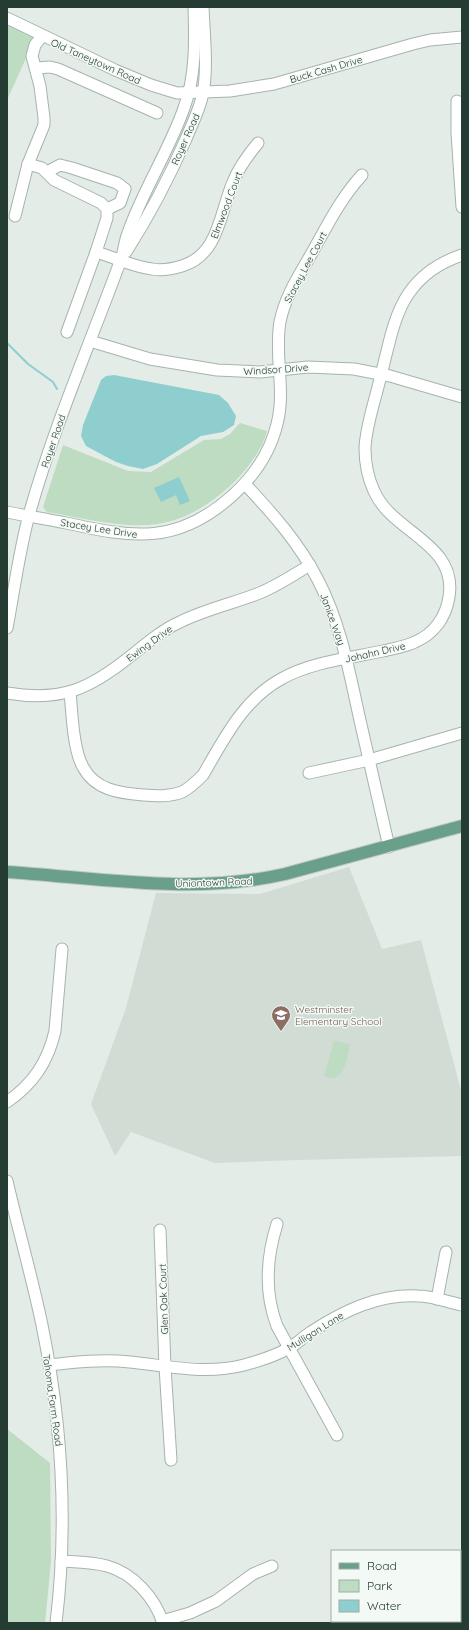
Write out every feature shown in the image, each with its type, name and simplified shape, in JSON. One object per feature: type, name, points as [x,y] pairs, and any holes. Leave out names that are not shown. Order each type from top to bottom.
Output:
[{"type":"main road","name":"Uniontown Road","points":[[7,872],[163,884],[200,885],[238,883],[285,874],[462,826]]},
{"type":"street","name":"Royer Road","points":[[7,628],[29,516],[53,441],[121,260],[127,235],[138,206],[177,126],[188,93],[193,72],[195,47],[194,7]]},
{"type":"street","name":"Royer Road","points":[[121,260],[165,183],[196,116],[203,93],[205,74],[203,7]]},
{"type":"street","name":"Old Taneytown Road","points":[[7,18],[42,36],[150,85],[171,92],[188,93]]},
{"type":"street","points":[[15,216],[28,164],[44,125],[44,112],[36,68],[32,56],[33,51],[42,36]]},
{"type":"street","name":"Buck Cash Drive","points":[[188,93],[230,91],[274,84],[413,44],[430,40],[462,37]]},
{"type":"street","points":[[36,68],[50,67],[58,69],[157,113]]},
{"type":"street","points":[[457,101],[462,207]]},
{"type":"street","name":"Elmwood Court","points":[[96,252],[138,266],[160,270],[176,268],[196,260],[204,253],[212,241],[219,227],[233,182],[245,159],[258,143]]},
{"type":"street","points":[[28,164],[42,168],[54,180],[101,203],[107,209],[107,218],[96,252],[67,332]]},
{"type":"street","points":[[47,172],[60,165],[117,183],[125,190],[120,203],[107,209]]},
{"type":"street","name":"Stacey Lee Court","points":[[280,369],[280,328],[283,310],[290,293],[331,218],[351,187],[362,175]]},
{"type":"street","name":"Johahn Drive","points":[[70,692],[78,753],[82,765],[88,775],[103,787],[114,791],[161,796],[172,795],[183,791],[194,784],[203,775],[238,716],[249,703],[265,689],[295,672],[315,666],[406,646],[427,636],[436,627],[442,617],[449,596],[448,575],[440,558],[428,544],[401,524],[383,506],[374,493],[366,463],[366,439],[396,319],[408,294],[431,270],[462,255]]},
{"type":"street","name":"Windsor Drive","points":[[90,341],[150,359],[188,366],[239,372],[308,367],[340,367],[382,374],[462,397]]},
{"type":"street","name":"Stacey Lee Drive","points":[[7,512],[129,534],[162,534],[185,526],[204,517],[220,506],[245,484],[261,462],[273,437],[280,410],[282,392],[280,369]]},
{"type":"street","name":"Janice Way","points":[[245,484],[278,519],[297,543],[310,565],[330,607],[347,659],[389,847]]},
{"type":"street","name":"Ewing Drive","points":[[7,693],[42,696],[70,692],[90,684],[104,676],[155,637],[178,622],[257,594],[310,565]]},
{"type":"street","points":[[309,774],[369,760],[462,733]]},
{"type":"street","points":[[7,1102],[19,1094],[36,1076],[47,1058],[56,1031],[62,949]]},
{"type":"street","name":"Tahoma Farm Road","points":[[7,1181],[10,1207],[34,1292],[49,1365],[58,1423],[63,1531],[56,1623]]},
{"type":"street","points":[[277,1224],[269,1257],[268,1289],[272,1314],[277,1326],[337,1435]]},
{"type":"street","name":"Glen Oak Court","points":[[160,1230],[165,1367],[171,1460]]},
{"type":"street","points":[[437,1299],[446,1252]]},
{"type":"street","name":"Mulligan Lane","points":[[49,1365],[109,1361],[199,1370],[227,1369],[257,1361],[289,1348],[310,1332],[339,1315],[374,1301],[401,1296],[419,1296],[462,1305]]},
{"type":"street","points":[[61,1561],[97,1564],[117,1569],[131,1578],[145,1592],[154,1604],[162,1622],[190,1613],[216,1601],[253,1574],[272,1566]]},
{"type":"shaded area","name":"Westminster Elementary School","points":[[349,867],[382,949],[421,940],[462,1094],[462,1156],[215,1163],[131,1132],[115,1156],[91,1104],[126,1008],[156,893],[260,894]]},
{"type":"green space","points":[[7,20],[37,34],[7,100]]},
{"type":"green space","points":[[240,423],[267,431],[265,439],[257,454],[247,468],[230,486],[207,504],[185,516],[164,523],[122,525],[47,512],[43,507],[63,445],[128,471],[151,472],[204,440],[221,439],[230,434]]},
{"type":"green space","points":[[334,1041],[350,1044],[344,1069],[334,1078],[324,1076]]},
{"type":"green space","points":[[7,1429],[50,1463],[51,1561],[45,1623],[7,1623]]},
{"type":"water","points":[[114,375],[219,395],[228,403],[236,416],[234,425],[223,432],[201,436],[157,464],[143,469],[116,462],[86,446],[81,436],[83,425],[101,380],[106,376]]},
{"type":"water","points":[[179,477],[190,501],[180,505],[176,495],[161,502],[154,488]]},
{"type":"waterway","points":[[7,343],[28,364],[53,382],[57,389]]},
{"type":"place","name":"Westminster Elementary School","points":[[281,1032]]}]
